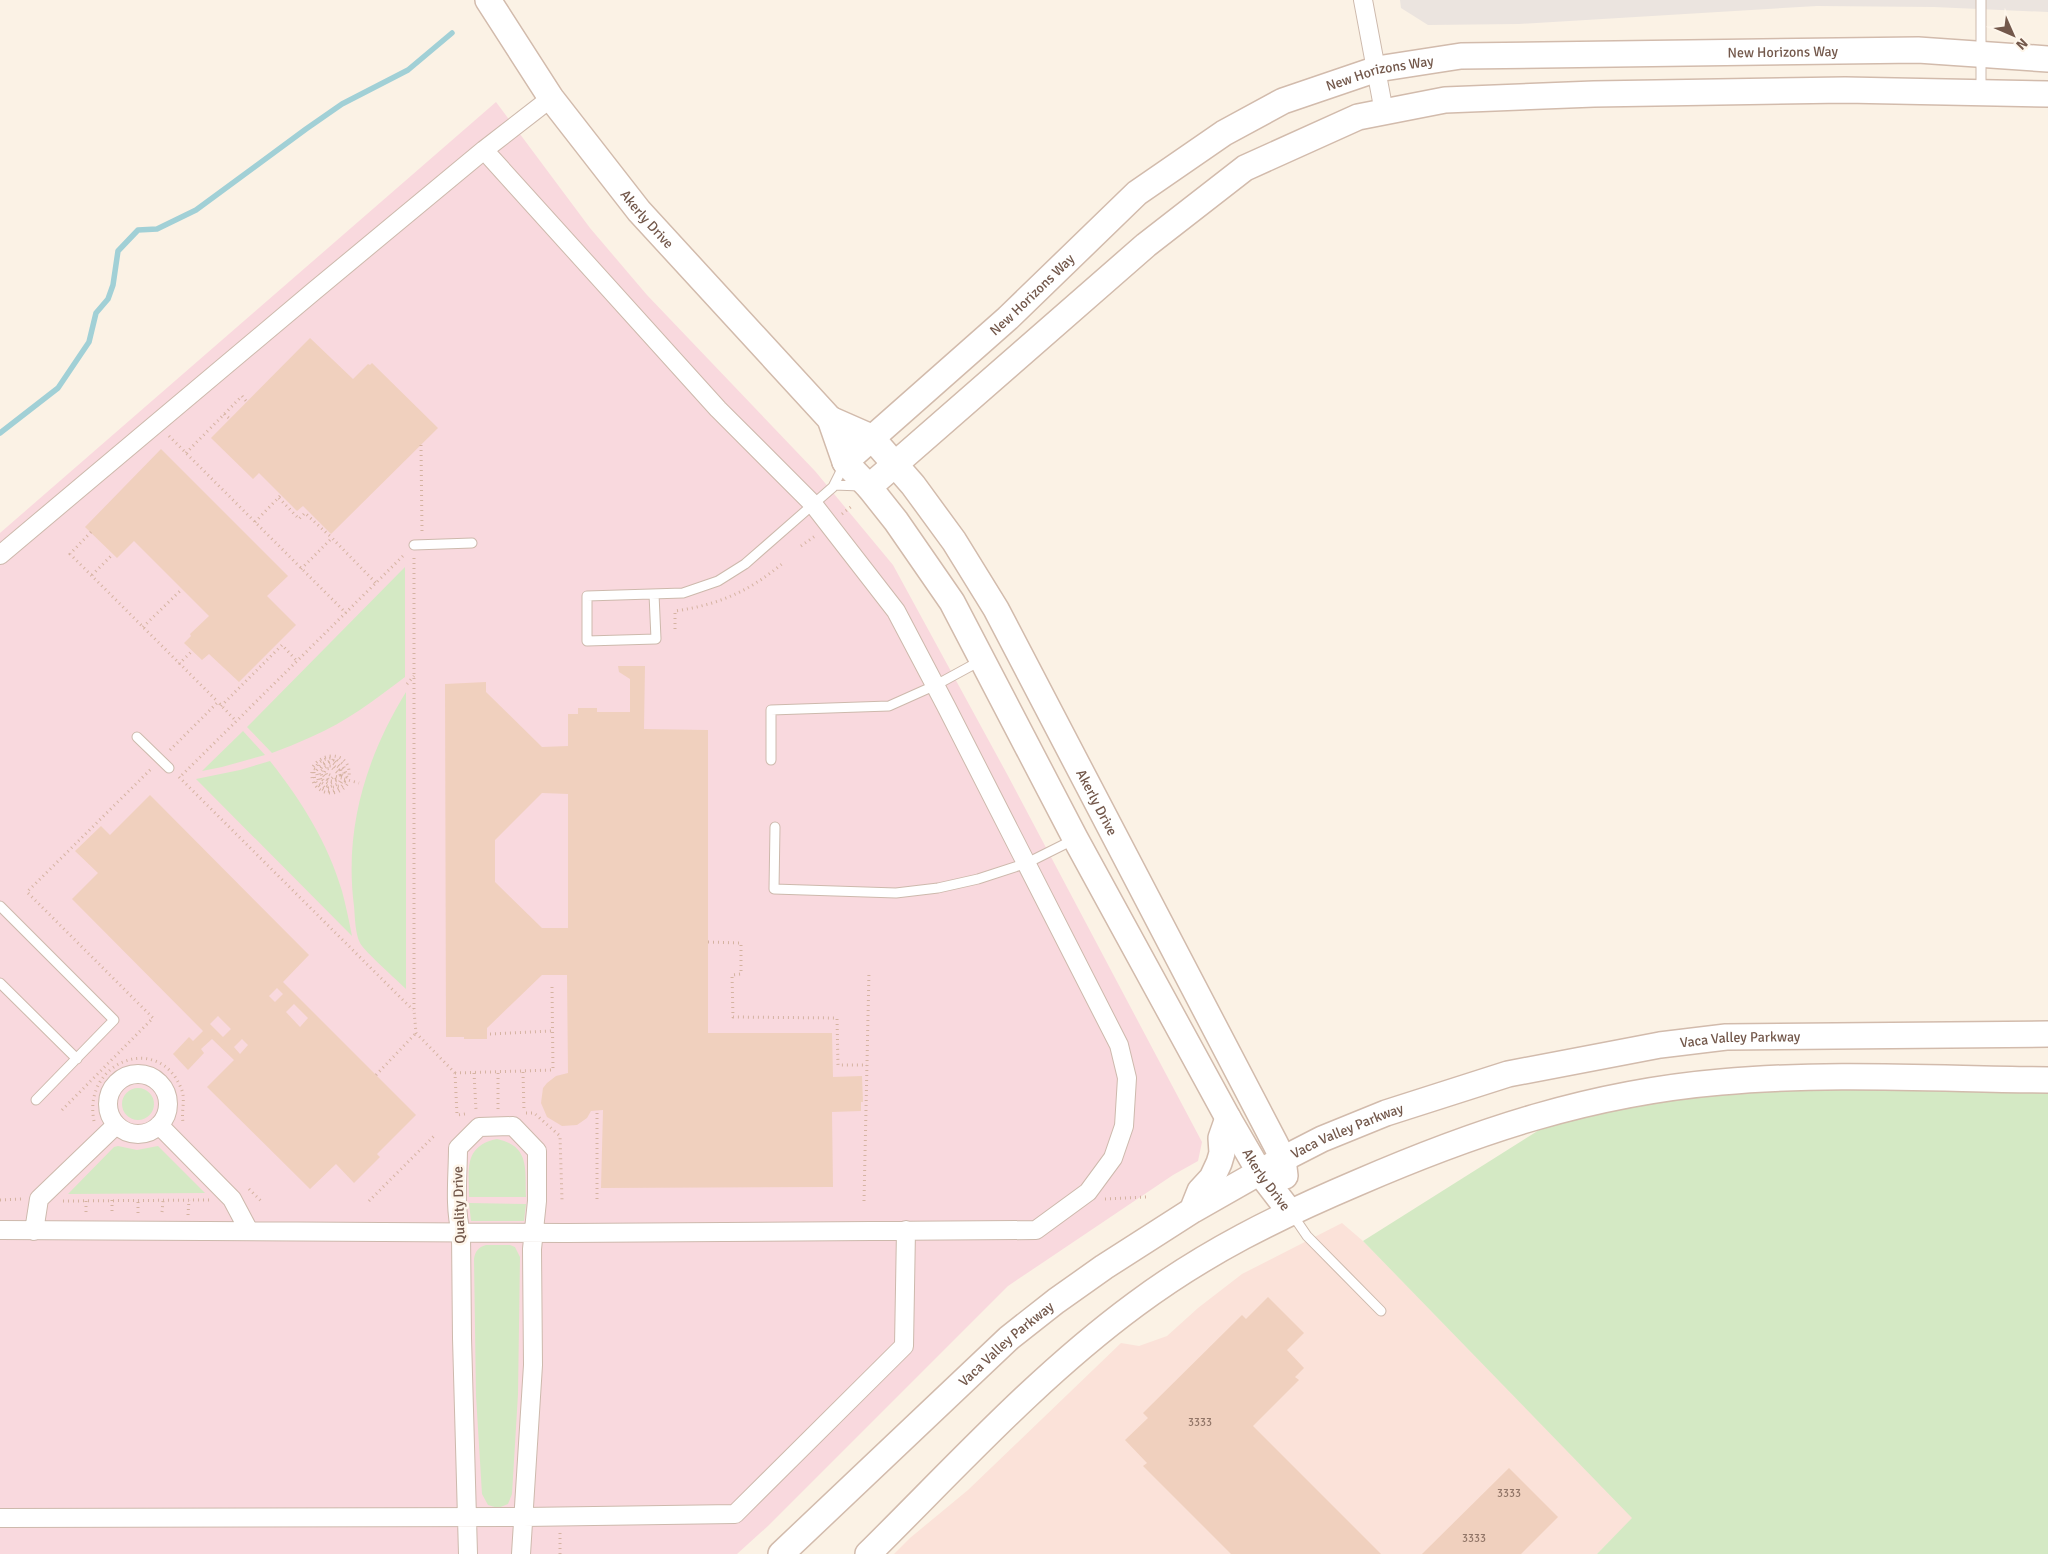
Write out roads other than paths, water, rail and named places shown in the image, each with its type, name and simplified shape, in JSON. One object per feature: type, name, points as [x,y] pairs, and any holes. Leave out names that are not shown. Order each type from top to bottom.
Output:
[{"type":"street","name":"Akerly Drive","points":[[488,0],[551,98],[639,211],[830,419],[845,462],[869,487],[896,521],[952,602],[1076,838],[1228,1118],[1260,1173],[1290,1212]]},
{"type":"street","points":[[1363,0],[1384,112]]},
{"type":"street","name":"New Horizons Way","points":[[845,462],[871,437],[1008,318],[1137,192],[1224,134],[1283,101],[1377,69],[1461,56],[1918,50],[2048,59]]},
{"type":"street","points":[[869,487],[1146,245],[1245,168],[1358,117],[1444,100],[1594,94],[1845,90],[2048,94]]},
{"type":"street","points":[[0,555],[484,150],[551,98]]},
{"type":"street","points":[[0,1230],[534,1233],[1036,1230],[1088,1192],[1113,1158],[1124,1126],[1127,1078],[1119,1046],[936,685],[896,611],[813,504],[718,409],[484,150]]},
{"type":"street","name":"Akerly Drive","points":[[830,419],[871,437],[913,485],[954,541],[996,609],[1282,1159],[1290,1212]]},
{"type":"street","name":"Vaca Valley Parkway","points":[[781,1554],[1009,1338],[1104,1266],[1193,1210],[1282,1159],[1322,1139],[1386,1113],[1508,1074],[1660,1045],[1726,1037],[2048,1034]]},
{"type":"street","points":[[138,1073],[148,1075],[157,1080],[164,1088],[168,1097],[166,1112],[159,1125],[145,1133],[138,1134],[130,1133],[116,1126],[110,1117],[107,1107],[108,1097],[112,1088],[119,1080],[128,1075],[138,1073]]},
{"type":"street","points":[[868,1554],[1038,1386],[1099,1334],[1186,1268],[1290,1212],[1406,1162],[1514,1122],[1582,1103],[1654,1090],[1720,1082],[1796,1077],[2048,1080]]},
{"type":"street","points":[[1193,1210],[1200,1191],[1212,1178],[1219,1163],[1222,1153],[1221,1138],[1228,1118]]},
{"type":"street","points":[[159,1125],[232,1199],[249,1232]]},
{"type":"street","points":[[34,1230],[39,1199],[116,1126]]},
{"type":"street","name":"Quality Drive","points":[[468,1554],[461,1233],[458,1222],[457,1201],[458,1148],[479,1126],[514,1126],[537,1151],[537,1201],[532,1249],[532,1365],[521,1554]]},
{"type":"street","points":[[0,1518],[524,1517],[735,1514],[904,1346],[906,1230]]},
{"type":"lane","points":[[1981,0],[1981,92]]},
{"type":"lane","points":[[654,594],[656,639],[587,641],[587,596],[683,593],[718,581],[745,564],[834,485],[845,462]]},
{"type":"lane","points":[[834,485],[869,487]]},
{"type":"lane","points":[[418,544],[472,543]]},
{"type":"lane","points":[[772,760],[771,710],[889,706],[936,685],[983,659]]},
{"type":"lane","points":[[137,737],[170,768]]},
{"type":"lane","points":[[775,826],[774,889],[896,893],[938,888],[978,879],[1027,863],[1076,838]]},
{"type":"lane","points":[[0,906],[114,1020],[36,1100]]},
{"type":"lane","points":[[0,983],[77,1059]]},
{"type":"lane","points":[[1290,1212],[1307,1236],[1381,1311]]},
{"type":"waterway","points":[[0,433],[58,388],[89,342],[96,313],[108,299],[113,285],[118,251],[138,230],[157,229],[196,210],[342,104],[408,70],[452,33]]}]
